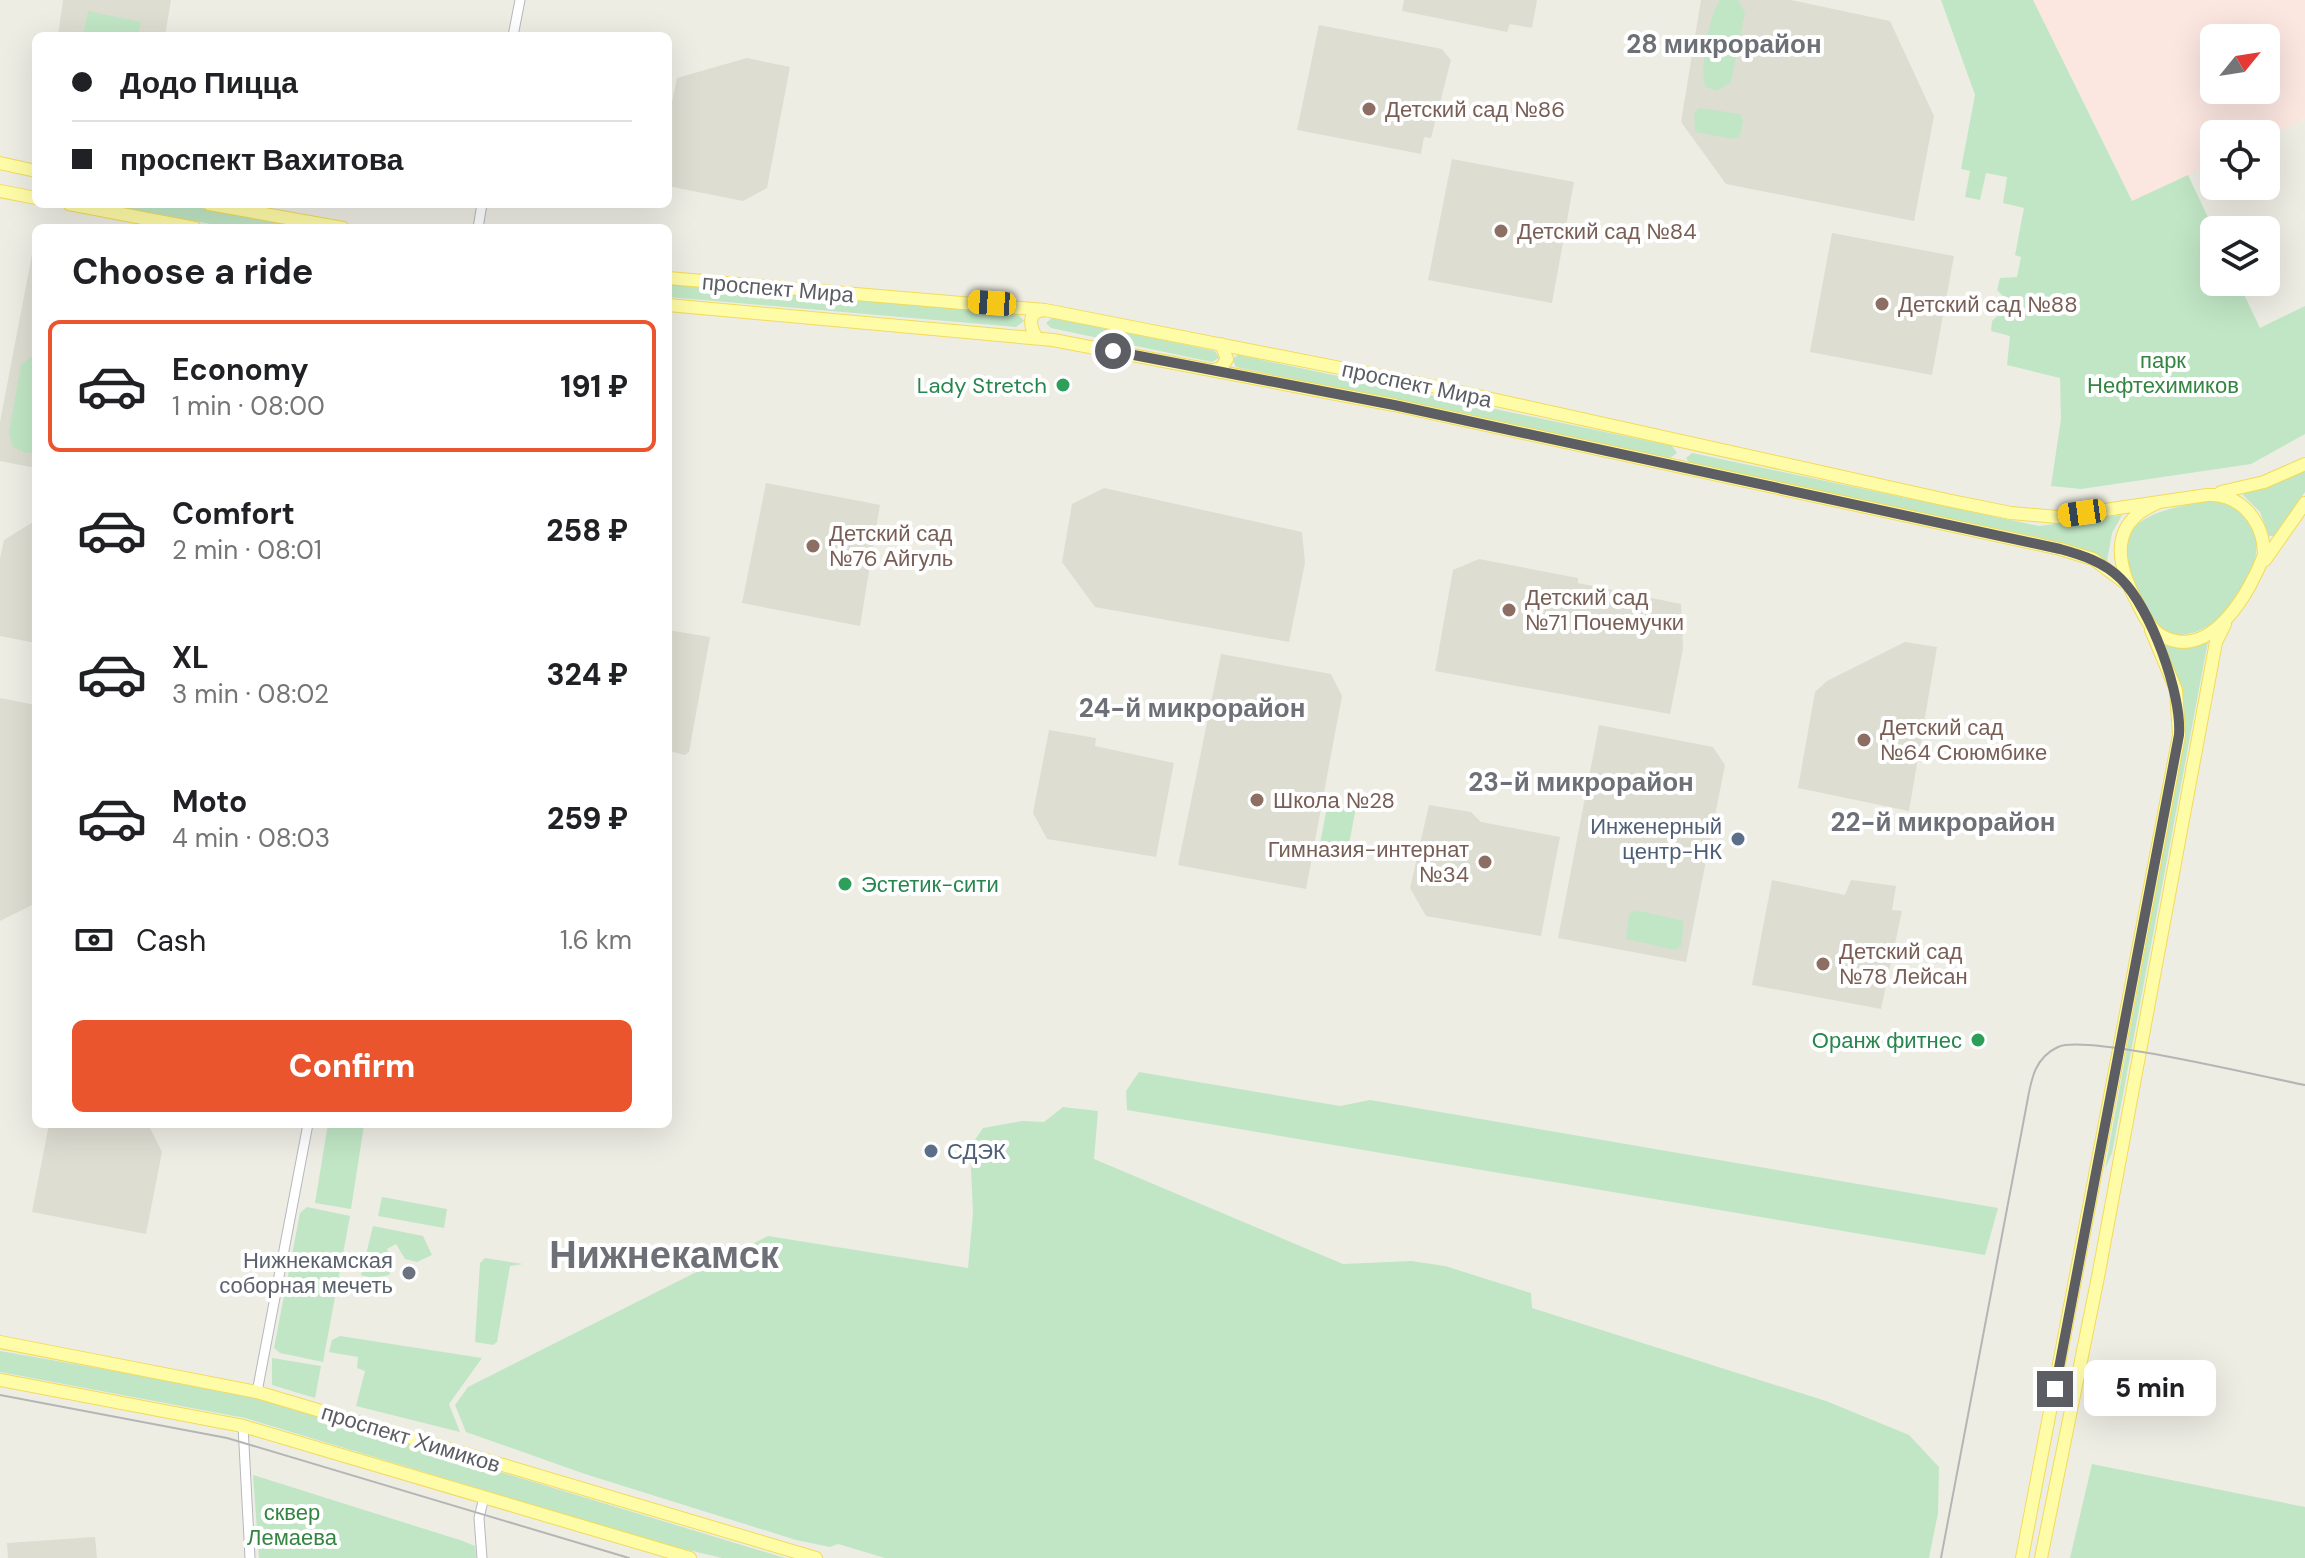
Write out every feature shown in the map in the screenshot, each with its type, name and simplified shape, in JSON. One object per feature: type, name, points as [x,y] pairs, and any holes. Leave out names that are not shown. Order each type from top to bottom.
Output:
[{"type":"main road","points":[[0,163],[32,170]]},
{"type":"main road","points":[[0,191],[32,197]]},
{"type":"main road","points":[[90,208],[174,224]]},
{"type":"main road","points":[[231,208],[321,224]]},
{"type":"main road","name":"проспект Мира","points":[[672,278],[1045,310],[1221,344],[2033,516],[2057,517],[2207,495],[2233,498],[2254,519],[2264,543],[2259,569],[2228,618],[2208,634],[2184,641],[2162,636],[2147,620],[2129,588],[2120,558],[2123,533],[2137,514],[2160,502]]},
{"type":"main road","name":"проспект Мира","points":[[672,305],[1037,338],[1213,370],[1679,466],[2060,549],[2093,559],[2129,588]]},
{"type":"main road","points":[[1037,338],[1031,329],[1031,318],[1038,311],[1045,310]]},
{"type":"main road","points":[[1213,370],[1226,362],[1227,354],[1221,344]]},
{"type":"main road","points":[[1679,466],[1685,441]]},
{"type":"main road","points":[[2207,495],[2264,482],[2305,464]]},
{"type":"main road","points":[[2259,569],[2305,503]]},
{"type":"main road","points":[[2041,1558],[2098,1277],[2216,642],[2228,618]]},
{"type":"main road","points":[[2022,1558],[2179,735],[2176,690],[2147,620]]},
{"type":"main road","name":"проспект Химиков","points":[[0,1342],[257,1392],[816,1558]]},
{"type":"main road","name":"проспект Химиков","points":[[0,1380],[243,1426],[690,1558]]},
{"type":"main road","points":[[776,1546],[790,1558]]},
{"type":"street","points":[[514,32],[520,0]]},
{"type":"street","points":[[257,1392],[307,1128]]},
{"type":"street","points":[[243,1426],[250,1558]]},
{"type":"street","points":[[482,1558],[479,1518],[484,1497]]},
{"type":"shaded area","points":[[63,0],[171,0],[166,32],[59,32]]},
{"type":"shaded area","points":[[1404,0],[1537,0],[1532,28],[1510,24],[1507,32],[1402,11]]},
{"type":"shaded area","points":[[1701,0],[1791,0],[1890,21],[1934,116],[1914,221],[1726,184],[1681,122]]},
{"type":"shaded area","points":[[2033,0],[2305,0],[2305,119],[2280,131],[2280,120],[2200,120],[2200,170],[2133,201]]},
{"type":"shaded area","name":"Детский сад №86","points":[[1319,25],[1442,49],[1451,60],[1431,138],[1424,137],[1421,154],[1297,130]]},
{"type":"shaded area","points":[[747,58],[790,67],[767,188],[743,201],[672,187],[672,102],[677,78]]},
{"type":"shaded area","name":"Детский сад №84","points":[[1452,159],[1574,182],[1552,303],[1428,280]]},
{"type":"shaded area","name":"Детский сад №88","points":[[1832,233],[1954,256],[1932,375],[1810,352]]},
{"type":"shaded area","points":[[32,254],[32,467],[0,461],[0,422]]},
{"type":"shaded area","name":"Детский сад №76 Айгуль","points":[[766,483],[880,505],[860,626],[742,603]]},
{"type":"shaded area","points":[[1104,488],[1302,532],[1305,563],[1289,642],[1095,607],[1062,562],[1072,504]]},
{"type":"shaded area","points":[[32,523],[32,642],[0,636],[0,559],[4,540]]},
{"type":"shaded area","points":[[1479,559],[1578,578],[1578,583],[1681,604],[1683,649],[1670,714],[1435,671],[1453,570]]},
{"type":"shaded area","points":[[672,631],[710,637],[689,752],[685,755],[672,752]]},
{"type":"shaded area","name":"Детский сад №64 Сююмбике","points":[[1905,642],[1937,647],[1909,811],[1798,788],[1815,692],[1827,681]]},
{"type":"shaded area","name":"Школа №28","points":[[1221,654],[1331,674],[1342,696],[1306,889],[1178,865]]},
{"type":"shaded area","points":[[0,698],[32,704],[32,905],[0,921]]},
{"type":"shaded area","points":[[1599,725],[1713,747],[1725,765],[1686,962],[1558,938]]},
{"type":"shaded area","points":[[1049,730],[1096,738],[1095,746],[1174,763],[1156,857],[1047,839],[1033,813]]},
{"type":"shaded area","name":"Гимназия-интернат №34","points":[[1429,805],[1471,812],[1481,822],[1560,837],[1541,936],[1426,916],[1410,888]]},
{"type":"shaded area","name":"Детский сад №78 Лейсан","points":[[1772,880],[1845,895],[1851,880],[1896,886],[1892,910],[1902,911],[1881,1009],[1752,985]]},
{"type":"shaded area","points":[[48,1128],[150,1128],[162,1152],[146,1234],[32,1212]]},
{"type":"shaded area","points":[[95,1537],[97,1558],[8,1558],[7,1543]]},
{"type":"green space","points":[[1720,0],[1738,0],[1745,13],[1731,82],[1717,91],[1706,87],[1703,69],[1709,29]]},
{"type":"green space","name":"парк Нефтехимиков","points":[[1941,0],[2033,0],[2132,201],[2188,175],[2207,216],[2200,216],[2200,296],[2245,296],[2260,328],[2305,306],[2305,434],[2251,464],[2081,489],[2051,486],[2061,419],[2060,378],[2007,365],[2010,336],[1991,331],[1992,321],[2004,310],[2003,296],[1997,290],[2000,278],[2017,277],[2021,257],[2015,255],[2024,208],[2003,203],[2007,177],[1986,173],[1980,200],[1965,197],[1970,171],[1961,169],[1975,95]]},
{"type":"green space","points":[[88,11],[141,22],[139,32],[84,32]]},
{"type":"green space","points":[[1699,108],[1740,114],[1743,121],[1740,136],[1733,139],[1695,132],[1694,113]]},
{"type":"green space","points":[[125,208],[201,208],[287,224],[211,224]]},
{"type":"green space","points":[[672,281],[738,285],[1018,314],[1024,321],[1016,327],[672,297]]},
{"type":"green space","points":[[1053,317],[1215,351],[1219,358],[1212,362],[1051,328],[1046,323]]},
{"type":"green space","points":[[1238,355],[1672,446],[1677,453],[1670,458],[1236,367],[1232,359]]},
{"type":"green space","points":[[32,356],[32,452],[25,453],[12,446],[9,432],[21,365]]},
{"type":"green space","points":[[1692,453],[2039,526],[2122,515],[2112,533],[2107,561],[2037,537],[1691,465],[1686,458]]},
{"type":"green space","points":[[2305,469],[2305,492],[2275,536],[2269,536],[2260,512],[2243,495],[2245,491]]},
{"type":"green space","points":[[2209,501],[2237,507],[2252,523],[2257,545],[2252,571],[2239,596],[2221,617],[2197,631],[2171,635],[2147,610],[2127,568],[2125,549],[2129,535],[2152,515]]},
{"type":"green space","points":[[2208,641],[2112,1153],[2105,1169],[2184,734],[2184,702],[2164,645],[2179,648]]},
{"type":"green space","points":[[1328,801],[1356,807],[1346,860],[1318,855]]},
{"type":"green space","points":[[1635,910],[1684,921],[1681,946],[1675,950],[1626,939],[1629,914]]},
{"type":"green space","points":[[1139,1072],[1340,1106],[1370,1100],[1998,1208],[1985,1255],[1127,1110],[1126,1091]]},
{"type":"green space","points":[[1063,1107],[1098,1111],[1094,1159],[1343,1264],[1411,1261],[1445,1266],[1531,1293],[1532,1308],[1826,1401],[1909,1435],[1939,1467],[1938,1513],[1929,1558],[885,1558],[838,1544],[830,1547],[796,1540],[585,1474],[466,1432],[455,1405],[468,1387],[768,1236],[968,1268],[973,1213],[970,1147],[983,1128],[1022,1121],[1044,1122]]},
{"type":"green space","points":[[327,1128],[364,1128],[351,1209],[315,1203]]},
{"type":"green space","points":[[382,1197],[447,1209],[444,1228],[378,1216]]},
{"type":"green space","points":[[307,1207],[350,1216],[323,1362],[280,1353],[274,1348],[300,1213]]},
{"type":"green space","points":[[373,1226],[423,1236],[432,1255],[417,1262],[405,1259],[396,1244],[387,1249],[393,1265],[389,1275],[372,1278],[361,1275]]},
{"type":"green space","points":[[485,1258],[523,1264],[510,1266],[497,1342],[493,1345],[475,1342],[480,1263]]},
{"type":"green space","points":[[340,1336],[482,1358],[449,1404],[460,1432],[356,1406],[365,1371],[357,1368],[358,1357],[329,1352],[332,1340]]},
{"type":"green space","points":[[0,1351],[239,1393],[785,1558],[722,1558],[659,1543],[245,1418],[0,1372]]},
{"type":"green space","points":[[272,1358],[321,1366],[315,1398],[272,1385]]},
{"type":"green space","points":[[2092,1464],[2305,1507],[2305,1558],[2070,1558]]},
{"type":"green space","name":"сквер Лемаева","points":[[253,1475],[463,1541],[475,1546],[476,1558],[259,1558]]},
{"type":"tram line","points":[[1941,1558],[2030,1087],[2044,1057],[2058,1047],[2103,1046],[2305,1085]]},
{"type":"tram line","points":[[0,1395],[227,1438],[629,1558]]},
{"type":"place","name":"Детский сад №86","points":[[1369,109]]},
{"type":"place","name":"Детский сад №84","points":[[1501,231]]},
{"type":"place","name":"Детский сад №88","points":[[1882,304]]},
{"type":"place","name":"Lady Stretch","points":[[1063,385]]},
{"type":"place","name":"Детский сад №76 Айгуль","points":[[813,546]]},
{"type":"place","name":"Детский сад №71 Почемучки","points":[[1509,610]]},
{"type":"place","name":"Детский сад №64 Сююмбике","points":[[1864,740]]},
{"type":"place","name":"Школа №28","points":[[1257,800]]},
{"type":"place","name":"Инженерный центр-НК","points":[[1738,839]]},
{"type":"place","name":"Гимназия-интернат №34","points":[[1485,862]]},
{"type":"place","name":"Эстетик-сити","points":[[845,884]]},
{"type":"place","name":"Детский сад №78 Лейсан","points":[[1823,964]]},
{"type":"place","name":"Оранж фитнес","points":[[1978,1040]]},
{"type":"place","name":"СДЭК","points":[[931,1151]]},
{"type":"place","name":"Нижнекамская соборная мечеть","points":[[409,1273]]},
{"type":"district","name":"28 микрорайон","points":[[1724,44]]},
{"type":"district","name":"24-й микрорайон","points":[[1192,708]]},
{"type":"district","name":"23-й микрорайон","points":[[1581,782]]},
{"type":"district","name":"22-й микрорайон","points":[[1943,822]]},
{"type":"district","name":"Нижнекамск","points":[[664,1255]]},
{"type":"route","points":[[1113,351],[1394,405],[2060,549],[2093,559],[2121,578],[2147,620],[2176,690],[2179,735],[2055,1389]]}]
